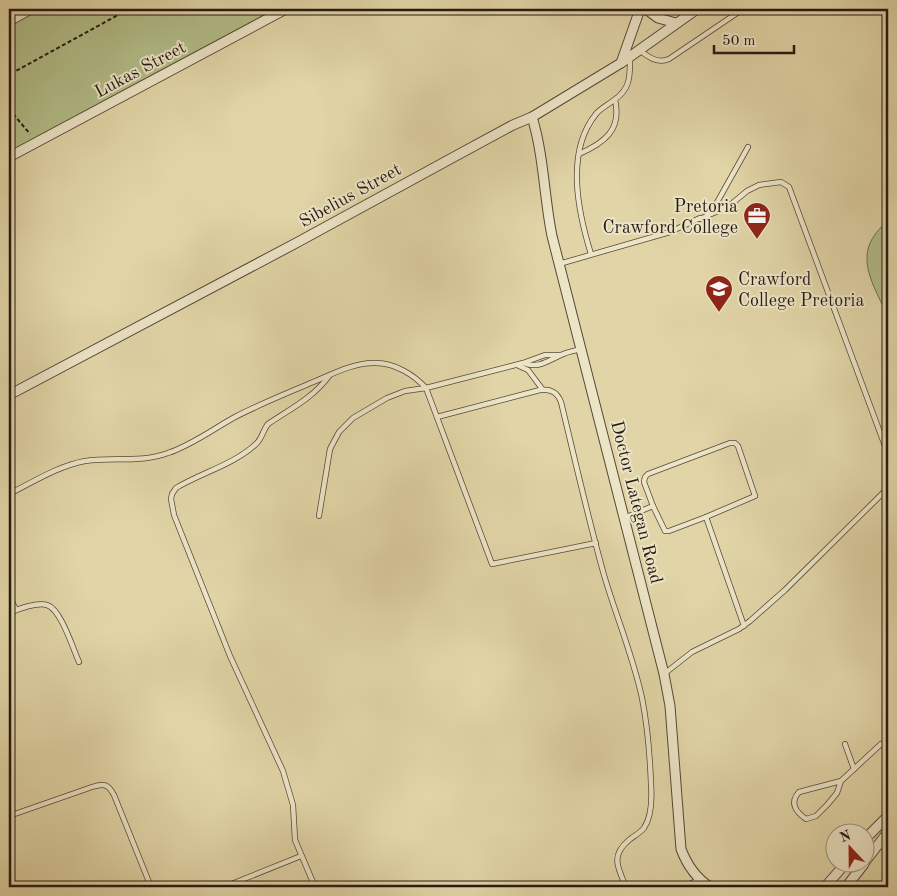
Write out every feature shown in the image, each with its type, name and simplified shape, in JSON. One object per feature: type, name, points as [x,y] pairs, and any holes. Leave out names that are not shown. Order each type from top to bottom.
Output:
[{"type":"street","points":[[9,21],[30,9]]},
{"type":"street","name":"Lukas Street","points":[[9,157],[286,9]]},
{"type":"street","points":[[621,64],[640,9]]},
{"type":"street","points":[[646,9],[658,18],[676,23]]},
{"type":"street","name":"Sibelius Street","points":[[9,395],[298,242],[462,152],[532,117],[621,64],[697,9]]},
{"type":"street","name":"Doctor Lategan Road","points":[[532,117],[538,140],[549,221],[559,264],[664,674],[670,714],[681,846],[686,861],[700,879],[710,887]]},
{"type":"street","points":[[874,830],[888,816]]},
{"type":"street","points":[[874,850],[888,832]]},
{"type":"street","points":[[825,887],[836,874]]},
{"type":"street","points":[[846,887],[856,874]]},
{"type":"lane","points":[[639,50],[661,62],[669,59],[744,9]]},
{"type":"lane","points":[[592,254],[582,224],[576,171],[579,154],[584,136],[595,115],[615,100],[628,86],[630,56]]},
{"type":"lane","points":[[579,154],[600,144],[611,131],[617,117],[615,100]]},
{"type":"lane","points":[[700,219],[715,206],[748,147]]},
{"type":"lane","points":[[559,264],[670,232],[729,206],[747,191],[759,185],[781,182],[789,187],[888,454]]},
{"type":"lane","points":[[523,363],[530,365],[541,364],[560,355],[581,349]]},
{"type":"lane","points":[[319,516],[330,450],[344,425],[365,410],[405,391],[426,388],[516,365],[545,355],[560,355]]},
{"type":"lane","points":[[9,494],[67,466],[85,461],[149,458],[168,454],[246,412],[330,375],[356,366],[377,363],[406,372],[416,378],[426,388],[492,564],[596,542]]},
{"type":"lane","points":[[516,365],[528,370],[543,390]]},
{"type":"lane","points":[[315,887],[293,833],[294,810],[287,782],[220,631],[184,541],[171,499],[176,488],[235,459],[259,443],[268,424],[307,399],[319,389],[330,375]]},
{"type":"lane","points":[[437,417],[543,390],[552,391],[559,396],[605,578],[642,698],[651,779],[648,819],[641,832],[627,842],[618,854],[617,862],[626,887]]},
{"type":"lane","points":[[730,443],[735,443],[738,446],[755,496],[669,531],[665,531],[653,506],[644,482],[648,474],[730,443]]},
{"type":"lane","points":[[664,674],[692,652],[744,626],[785,590],[888,488]]},
{"type":"lane","points":[[624,518],[653,506]]},
{"type":"lane","points":[[706,517],[744,626]]},
{"type":"lane","points":[[9,595],[16,610]]},
{"type":"lane","points":[[9,613],[45,604],[52,608],[59,618],[78,662]]},
{"type":"lane","points":[[841,781],[837,793],[816,816],[806,819],[799,814],[793,804],[794,798],[799,792],[841,781],[881,744],[888,742]]},
{"type":"lane","points":[[845,744],[854,769]]},
{"type":"lane","points":[[9,816],[92,787],[102,784],[106,785],[114,795],[150,887]]},
{"type":"lane","points":[[224,887],[301,856]]},
{"type":"lane","points":[[684,887],[700,879]]},
{"type":"path","points":[[9,81],[14,72],[129,9]]},
{"type":"path","points":[[9,109],[36,142]]},
{"type":"green space","points":[[9,9],[282,9],[9,158]]},
{"type":"green space","points":[[888,221],[888,317],[871,279],[867,256],[870,244],[876,233]]},
{"type":"place","name":"Pretoria Crawford College","points":[[757,240]]},
{"type":"place","name":"Crawford College Pretoria","points":[[719,313]]}]
